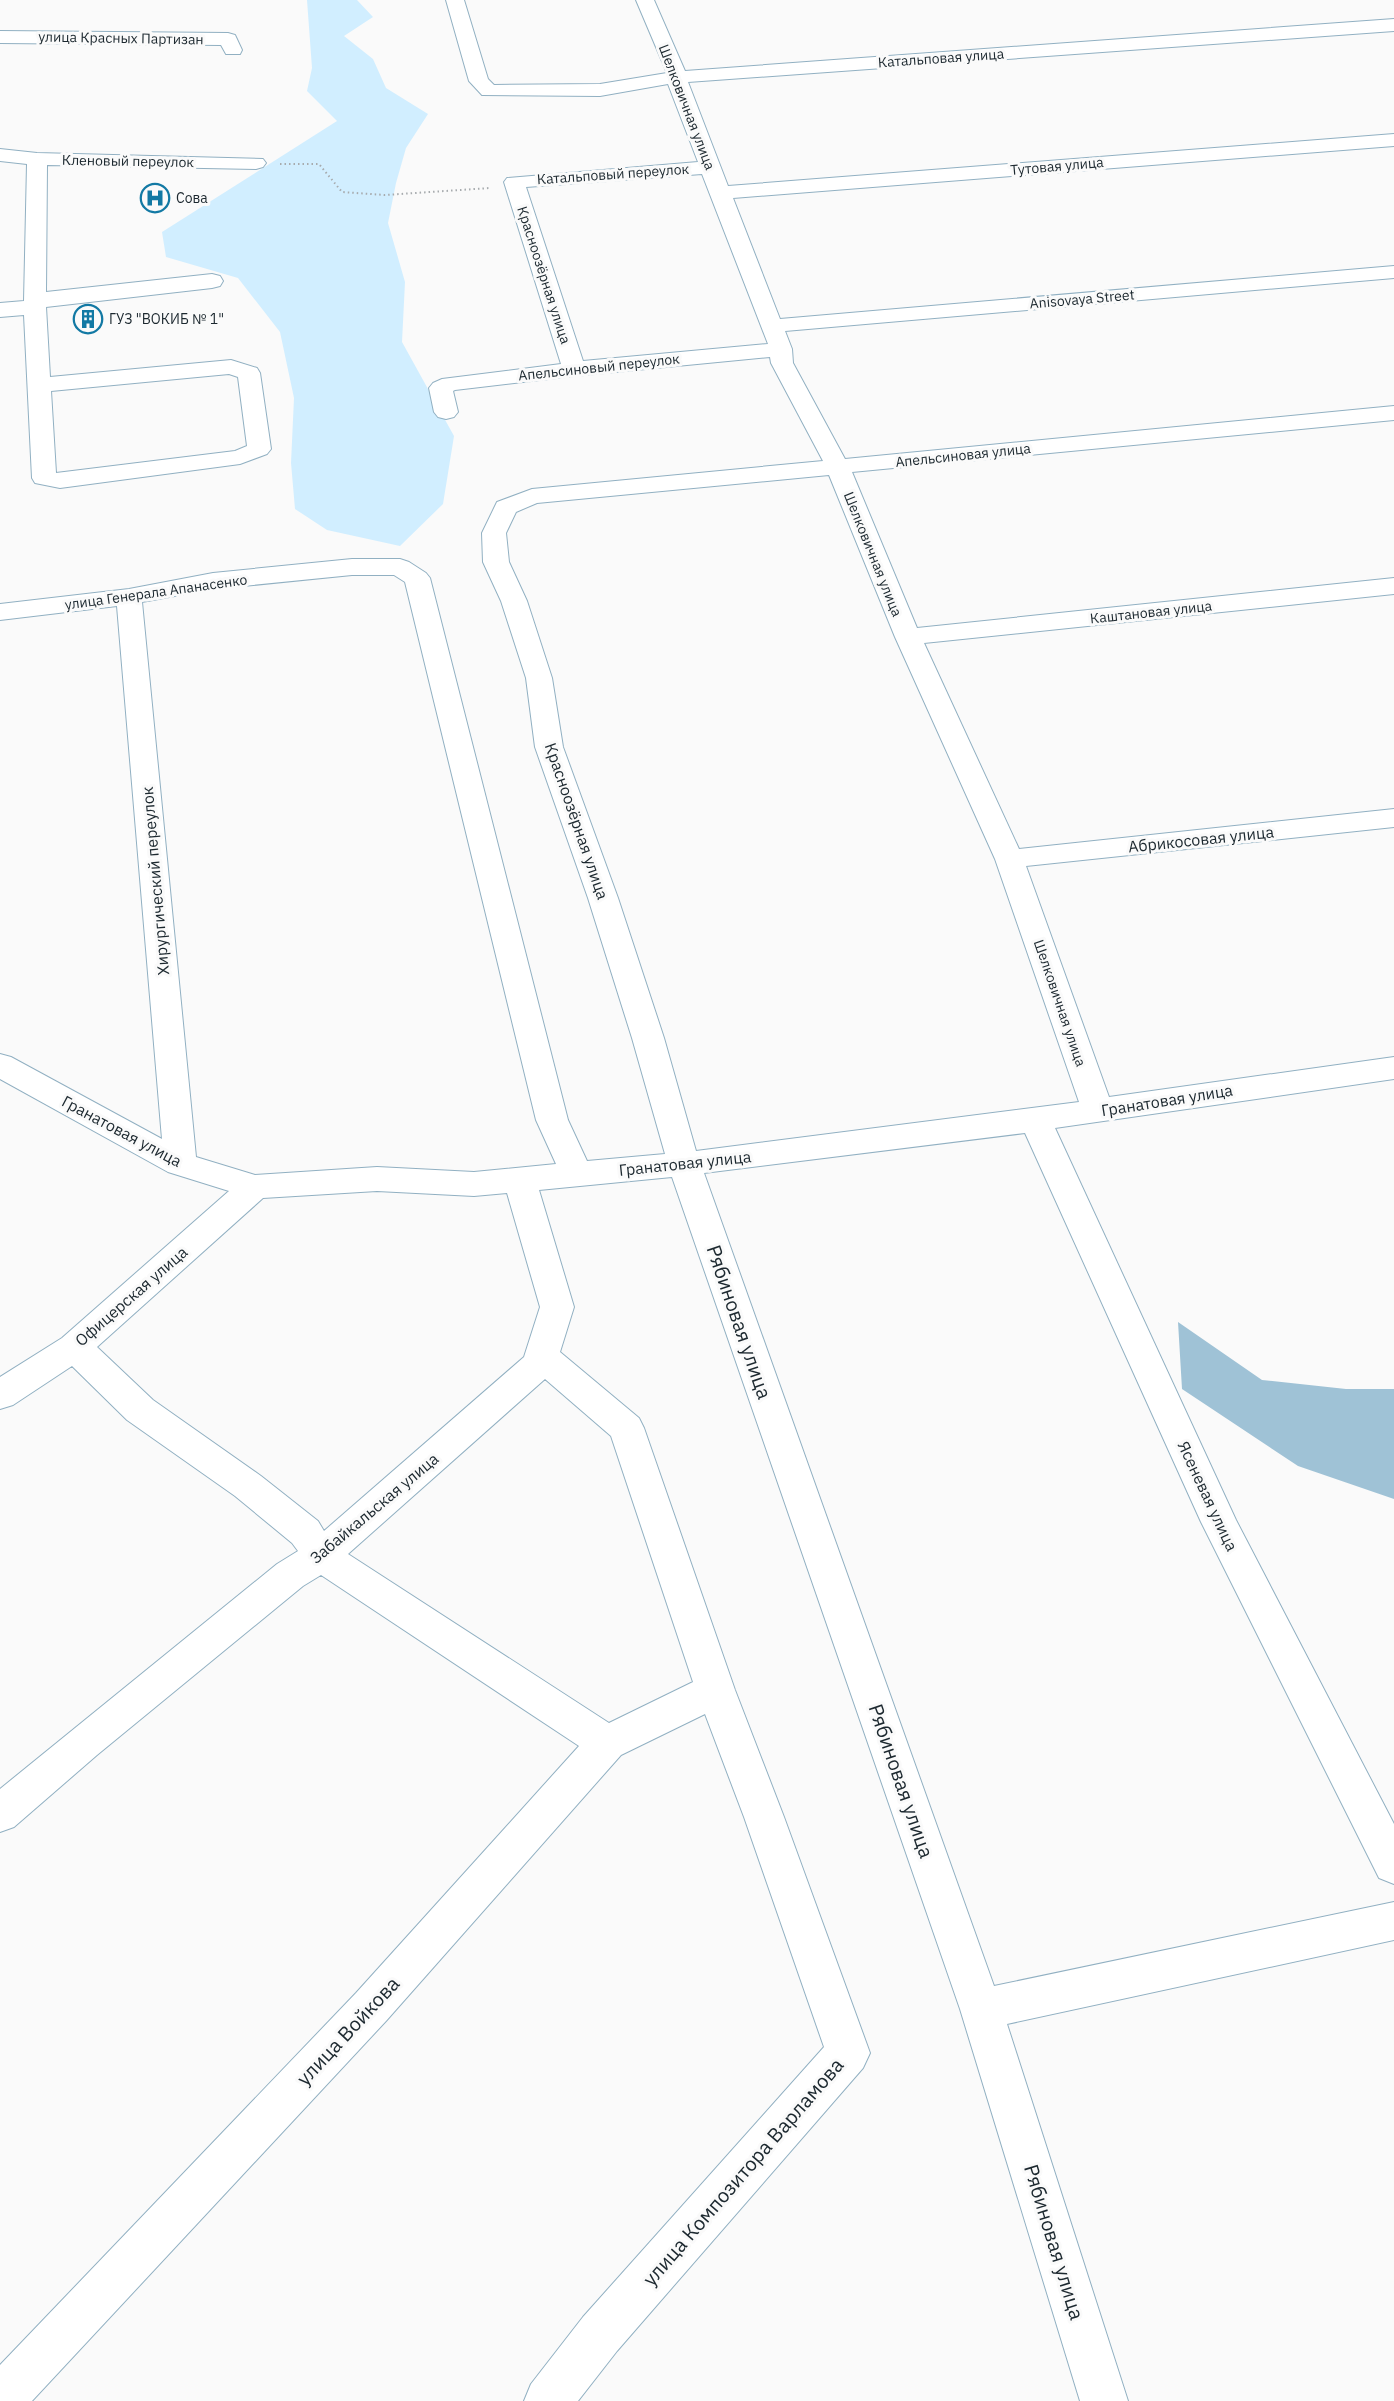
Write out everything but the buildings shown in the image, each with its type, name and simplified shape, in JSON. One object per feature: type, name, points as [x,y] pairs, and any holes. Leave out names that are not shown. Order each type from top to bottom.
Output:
[{"type":"street","name":"Катальповая улица","points":[[455,0],[479,81],[489,91],[600,90],[678,77],[1394,25]]},
{"type":"street","name":"Шелковичная улица","points":[[645,0],[678,77],[678,85],[771,326],[782,349],[782,363],[838,467],[908,637],[1009,860],[1098,1112]]},
{"type":"street","name":"улица Красных Партизан","points":[[0,36],[228,39],[233,50]]},
{"type":"street","name":"Тутовая улица","points":[[720,193],[1394,140]]},
{"type":"street","name":"Кленовый переулок","points":[[0,155],[37,159],[256,163]]},
{"type":"street","points":[[37,159],[35,303],[39,385],[44,478],[60,481],[240,457],[259,449],[249,373],[231,367],[39,385]]},
{"type":"street","name":"Катальповый переулок","points":[[514,182],[711,167]]},
{"type":"street","name":"Красноозёрная улица","points":[[514,182],[574,369]]},
{"type":"street","name":"Anisovaya Street","points":[[771,326],[1394,273]]},
{"type":"street","points":[[0,310],[35,303],[212,280]]},
{"type":"street","name":"Апельсиновый переулок","points":[[446,412],[441,388],[450,384],[574,369],[782,349]]},
{"type":"street","name":"Апельсиновая улица","points":[[532,496],[1394,413]]},
{"type":"street","name":"Красноозёрная улица","points":[[532,496],[506,507],[494,533],[496,562],[514,600],[539,678],[549,747],[607,909],[648,1038],[684,1164]]},
{"type":"street","name":"улица Генерала Апанасенко","points":[[0,612],[129,597],[213,581],[352,567],[400,567],[417,578],[549,1108],[578,1174]]},
{"type":"street","name":"Каштановая улица","points":[[908,637],[1394,586]]},
{"type":"street","name":"Хирургический переулок","points":[[129,597],[180,1164]]},
{"type":"street","name":"Абрикосовая улица","points":[[1009,860],[1394,818]]},
{"type":"street","name":"Гранатовая улица","points":[[0,1065],[180,1164],[255,1187],[377,1179],[474,1184],[684,1164],[1098,1112],[1250,1087],[1394,1068]]},
{"type":"street","name":"Ясеневая улица","points":[[1035,1120],[1219,1522],[1394,1865]]},
{"type":"street","name":"Рябиновая улица","points":[[684,1164],[981,2009],[1104,2401]]},
{"type":"street","name":"Забайкальская улица","points":[[0,1814],[83,1743],[281,1582],[321,1556],[539,1364],[557,1307],[520,1180]]},
{"type":"street","name":"Офицерская улица","points":[[0,1395],[74,1347],[255,1187]]},
{"type":"street","points":[[74,1347],[140,1410],[248,1486],[305,1532],[321,1556],[607,1743]]},
{"type":"street","points":[[542,1356],[626,1428],[715,1690]]},
{"type":"street","name":"улица Войкова","points":[[0,2400],[371,2007],[607,1743],[715,1690]]},
{"type":"street","name":"улица Композитора Варламова","points":[[548,2401],[600,2334],[848,2052],[764,1817],[715,1690]]},
{"type":"street","points":[[981,2009],[1394,1921]]},
{"type":"path","points":[[256,163],[319,164],[342,192],[385,195],[489,188],[514,182]]},
{"type":"shaded area","points":[[307,0],[357,0],[373,17],[344,36],[373,59],[386,88],[428,114],[406,148],[388,223],[405,282],[402,342],[454,436],[443,504],[400,546],[327,530],[295,509],[291,463],[294,398],[280,332],[238,278],[166,257],[162,232],[337,121],[307,91],[312,68]]},
{"type":"shaded area","points":[[1178,1322],[1262,1380],[1346,1389],[1394,1389],[1394,1499],[1298,1466],[1182,1389]]},
{"type":"place","name":"Сова","points":[[155,198]]},
{"type":"place","name":"ГУЗ \"ВОКИБ № 1\"","points":[[88,319]]}]
